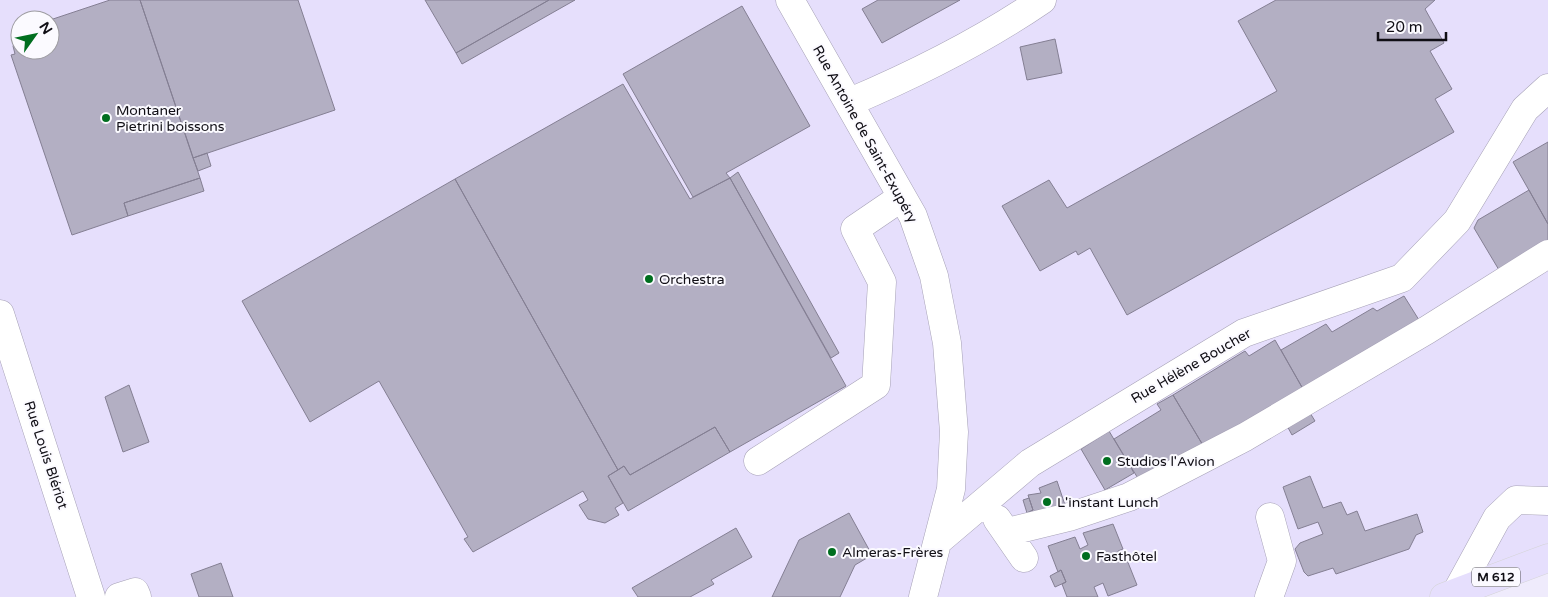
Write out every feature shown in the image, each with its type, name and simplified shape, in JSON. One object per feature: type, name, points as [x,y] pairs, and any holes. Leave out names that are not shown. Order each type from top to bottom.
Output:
[{"type":"main road","name":"M 612","points":[[1450,595],[1548,558]]},
{"type":"street","name":"Rue Antoine de Saint-Exupéry","points":[[790,0],[850,102],[913,216],[934,276],[947,343],[953,392],[954,432],[950,489],[923,597]]},
{"type":"street","points":[[850,102],[905,79],[1020,15],[1042,0]]},
{"type":"street","name":"Rue Hélène Boucher","points":[[938,541],[1030,463],[1244,333],[1402,278],[1457,221],[1525,109],[1548,88]]},
{"type":"street","points":[[758,461],[876,385],[882,282],[855,229],[902,197]]},
{"type":"street","points":[[1007,532],[1068,517],[1129,497],[1245,437],[1426,330],[1548,254]]},
{"type":"street","name":"Rue Louis Blériot","points":[[0,314],[91,597]]},
{"type":"street","points":[[1450,595],[1497,518],[1516,500],[1548,501]]},
{"type":"street","points":[[984,502],[1024,558]]},
{"type":"street","points":[[1269,597],[1282,561],[1270,516]]},
{"type":"street","points":[[119,597],[135,592],[137,597]]},
{"type":"shaded area","points":[[0,0],[1548,0],[1548,562],[1439,597],[0,597]]},
{"type":"building","name":"Montaner Pietrini boissons","points":[[110,0],[140,0],[200,178],[124,203],[128,216],[72,235],[13,60],[60,60],[60,17]]},
{"type":"building","name":"Montaner Pietrini boissons","points":[[140,0],[298,0],[335,110],[193,158]]},
{"type":"building","points":[[425,0],[549,0],[456,53]]},
{"type":"building","points":[[549,0],[575,0],[462,64],[456,53]]},
{"type":"building","points":[[878,0],[960,0],[882,43],[862,9]]},
{"type":"building","points":[[1276,0],[1435,0],[1425,9],[1444,43],[1430,51],[1452,89],[1435,99],[1454,132],[1127,315],[1090,248],[1078,255],[1076,251],[1040,271],[1002,206],[1049,180],[1067,208],[1277,91],[1238,21]]},
{"type":"building","points":[[742,6],[810,126],[726,173],[730,178],[693,197],[623,74]]},
{"type":"building","points":[[1055,39],[1062,73],[1027,80],[1020,47]]},
{"type":"building","name":"Orchestra","points":[[623,84],[690,199],[730,178],[846,386],[730,452],[715,427],[630,475],[624,466],[618,470],[455,179]]},
{"type":"building","points":[[1548,142],[1548,224],[1513,162]]},
{"type":"building","points":[[207,153],[211,166],[198,171],[193,158]]},
{"type":"building","points":[[738,172],[839,353],[831,358],[730,178]]},
{"type":"building","points":[[200,178],[204,191],[128,216],[124,203]]},
{"type":"building","points":[[455,179],[618,470],[608,476],[623,503],[615,508],[619,515],[605,523],[588,519],[579,505],[588,500],[583,491],[473,552],[464,539],[468,537],[379,381],[310,422],[242,301]]},
{"type":"building","points":[[1529,190],[1548,224],[1548,241],[1499,270],[1474,228],[1478,220]]},
{"type":"building","points":[[1404,296],[1419,320],[1303,389],[1281,350],[1326,324],[1332,332],[1373,308],[1377,311]]},
{"type":"building","points":[[1275,340],[1303,389],[1204,447],[1173,395],[1245,351],[1249,356]]},
{"type":"building","points":[[129,385],[149,442],[123,452],[105,397]]},
{"type":"building","points":[[1173,395],[1204,447],[1142,485],[1114,439],[1161,410],[1157,404]]},
{"type":"building","points":[[1307,408],[1315,421],[1292,435],[1285,422]]},
{"type":"building","points":[[715,427],[730,452],[628,511],[608,476],[624,466],[630,475]]},
{"type":"building","name":"Studios l'Avion","points":[[1109,431],[1134,473],[1105,490],[1081,449]]},
{"type":"building","points":[[1310,476],[1323,508],[1341,502],[1347,515],[1357,511],[1365,531],[1417,514],[1423,532],[1416,535],[1409,549],[1336,574],[1333,568],[1308,576],[1304,572],[1295,549],[1300,543],[1323,534],[1318,522],[1298,529],[1283,487]]},
{"type":"building","name":"L'instant Lunch","points":[[1057,481],[1065,505],[1030,520],[1027,513],[1033,510],[1028,495],[1041,493],[1039,488]]},
{"type":"building","points":[[1029,498],[1033,510],[1027,513],[1023,500]]},
{"type":"building","name":"Almeras-Frères","points":[[849,513],[872,555],[855,565],[840,597],[772,597],[799,540]]},
{"type":"building","name":"Fasthôtel","points":[[1113,524],[1123,549],[1118,551],[1122,562],[1127,560],[1137,585],[1108,596],[1103,583],[1094,587],[1098,597],[1067,597],[1062,584],[1066,582],[1061,570],[1058,572],[1048,546],[1075,537],[1080,549],[1088,545],[1083,533]]},
{"type":"building","points":[[736,528],[752,557],[711,580],[714,584],[690,597],[638,597],[632,588]]},
{"type":"building","points":[[221,563],[233,597],[199,597],[191,574]]},
{"type":"building","points":[[1061,570],[1066,582],[1055,587],[1050,576]]},
{"type":"place","name":"Montaner Pietrini boissons","points":[[106,118]]},
{"type":"place","name":"Orchestra","points":[[649,279]]},
{"type":"place","name":"Studios l'Avion","points":[[1107,461]]},
{"type":"place","name":"L'instant Lunch","points":[[1047,502]]},
{"type":"place","name":"Almeras-Frères","points":[[832,552]]},
{"type":"place","name":"Fasthôtel","points":[[1086,556]]}]
